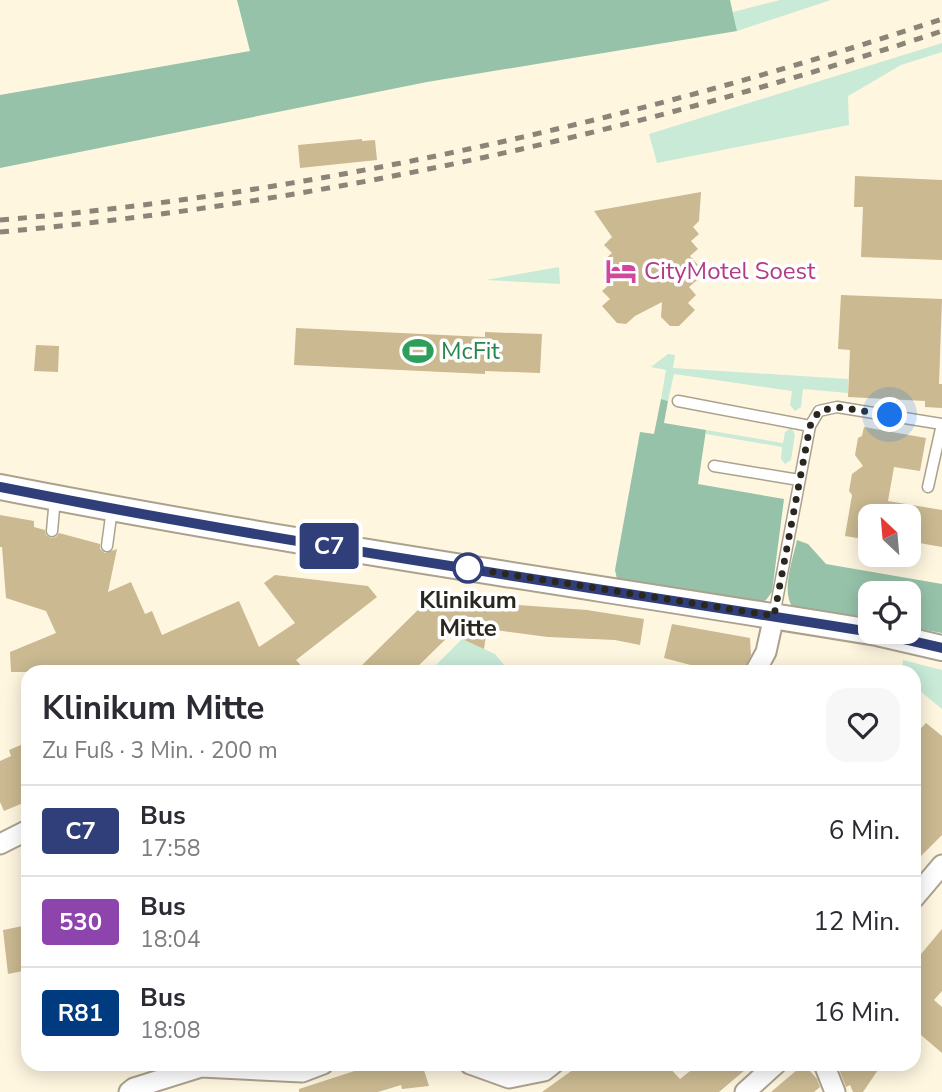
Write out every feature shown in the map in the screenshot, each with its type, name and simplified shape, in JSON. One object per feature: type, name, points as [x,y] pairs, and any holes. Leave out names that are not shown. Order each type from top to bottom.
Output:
[{"type":"street","points":[[0,487],[112,509],[436,564],[877,633],[942,648]]},
{"type":"street","points":[[759,665],[766,652],[774,616]]},
{"type":"street","points":[[0,844],[21,834]]},
{"type":"street","points":[[921,890],[942,865]]},
{"type":"street","points":[[129,1092],[185,1071]]},
{"type":"street","points":[[285,1071],[305,1071]]},
{"type":"street","points":[[490,1071],[509,1078],[544,1071]]},
{"type":"street","points":[[745,1092],[768,1071]]},
{"type":"street","points":[[827,1071],[835,1092]]},
{"type":"lane","points":[[678,401],[810,426]]},
{"type":"lane","points":[[774,616],[810,426],[819,411],[837,407],[942,424],[928,488]]},
{"type":"lane","points":[[714,466],[799,480]]},
{"type":"lane","points":[[52,531],[55,498]]},
{"type":"lane","points":[[107,546],[112,509]]},
{"type":"green space","points":[[237,0],[730,0],[737,31],[427,82],[0,168],[0,95],[250,51]]},
{"type":"green space","points":[[780,0],[831,0],[737,31],[733,12]]},
{"type":"green space","points":[[942,43],[942,52],[901,65],[848,96],[849,125],[657,163],[649,134]]},
{"type":"green space","points":[[559,267],[560,284],[486,280]]},
{"type":"green space","points":[[668,354],[675,355],[673,368],[848,379],[848,393],[803,389],[801,407],[795,411],[790,405],[792,391],[674,374],[668,401],[661,399],[666,370],[651,367]]},
{"type":"green space","points":[[661,399],[668,401],[664,423],[706,430],[698,484],[784,499],[772,592],[766,600],[760,603],[617,579],[615,570],[640,432],[654,434]]},
{"type":"green space","points":[[791,428],[795,434],[791,460],[785,464],[781,459],[782,447],[706,434],[706,430],[783,443],[785,432]]},
{"type":"green space","points":[[797,540],[808,544],[826,564],[942,584],[942,633],[921,629],[921,581],[858,581],[858,619],[794,609],[788,594]]},
{"type":"green space","points":[[462,639],[495,654],[504,665],[436,665]]},
{"type":"green space","points":[[903,660],[942,670],[942,709],[921,692],[921,665],[902,665]]},
{"type":"building","points":[[375,140],[377,160],[300,168],[298,145]]},
{"type":"building","points":[[855,176],[942,180],[942,260],[861,257],[863,207],[854,207]]},
{"type":"building","points":[[701,192],[699,221],[693,227],[699,234],[691,241],[698,249],[690,256],[698,265],[689,272],[697,280],[689,287],[696,295],[688,303],[695,310],[679,326],[670,326],[661,317],[662,302],[635,316],[626,324],[617,323],[602,306],[610,299],[602,291],[610,284],[603,276],[611,268],[604,260],[612,253],[604,245],[612,237],[594,211]]},
{"type":"building","points":[[841,295],[942,299],[939,384],[942,384],[942,408],[925,407],[925,401],[848,397],[850,350],[838,349]]},
{"type":"building","name":"McFit","points":[[296,328],[485,337],[485,332],[542,334],[540,373],[485,371],[485,374],[294,365]]},
{"type":"building","points":[[36,345],[59,346],[58,372],[34,371]]},
{"type":"building","points":[[864,427],[926,438],[920,471],[894,467],[888,501],[906,504],[858,504],[858,538],[845,536],[852,495],[849,491],[852,474],[863,466],[855,455],[858,438],[862,436]]},
{"type":"building","points":[[921,506],[942,510],[942,547],[921,543]]},
{"type":"building","points":[[0,515],[34,521],[34,527],[45,530],[46,535],[51,538],[59,533],[100,544],[100,549],[105,553],[117,549],[108,592],[131,582],[145,614],[152,611],[162,635],[239,601],[259,647],[295,623],[264,583],[275,575],[368,586],[377,597],[296,660],[301,665],[21,665],[21,672],[11,672],[10,652],[56,633],[46,611],[6,598],[0,547]]},
{"type":"building","points":[[436,596],[587,610],[644,619],[640,645],[615,640],[548,637],[487,629],[484,649],[451,634],[419,665],[362,665],[427,601]]},
{"type":"building","points":[[672,624],[750,638],[751,655],[746,665],[691,665],[664,658]]},
{"type":"building","points":[[926,723],[942,736],[942,835],[921,856],[921,728]]},
{"type":"building","points":[[21,745],[21,804],[4,811],[0,802],[0,761],[11,756],[9,750]]},
{"type":"building","points":[[21,926],[21,971],[8,974],[3,930]]},
{"type":"building","points":[[942,929],[942,991],[934,1000],[942,1007],[942,1053],[921,1035],[921,954]]},
{"type":"building","points":[[354,1071],[424,1071],[429,1086],[402,1089],[401,1085],[378,1092],[299,1092],[299,1089]]},
{"type":"building","points":[[571,1071],[673,1071],[680,1079],[690,1071],[744,1071],[719,1092],[542,1092]]},
{"type":"building","points":[[796,1071],[810,1071],[820,1087],[814,1092],[771,1092]]},
{"type":"building","points":[[877,1071],[863,1092],[853,1092],[850,1085],[846,1087],[840,1072]]},
{"type":"railway","points":[[0,220],[120,208],[240,191],[477,147],[595,120],[711,89],[942,19]]},
{"type":"railway","points":[[0,232],[240,203],[477,159],[711,101],[942,31]]},
{"type":"bus line","name":"C7","points":[[0,487],[157,517],[436,564],[877,633],[942,648]]},
{"type":"place","name":"CityMotel Soest","points":[[621,271]]},
{"type":"place","name":"McFit","points":[[418,351]]},
{"type":"place","name":"Klinikum Mitte","points":[[468,568]]},
{"type":"route","points":[[468,568],[774,616],[810,426],[819,411],[837,407],[890,415]]}]
